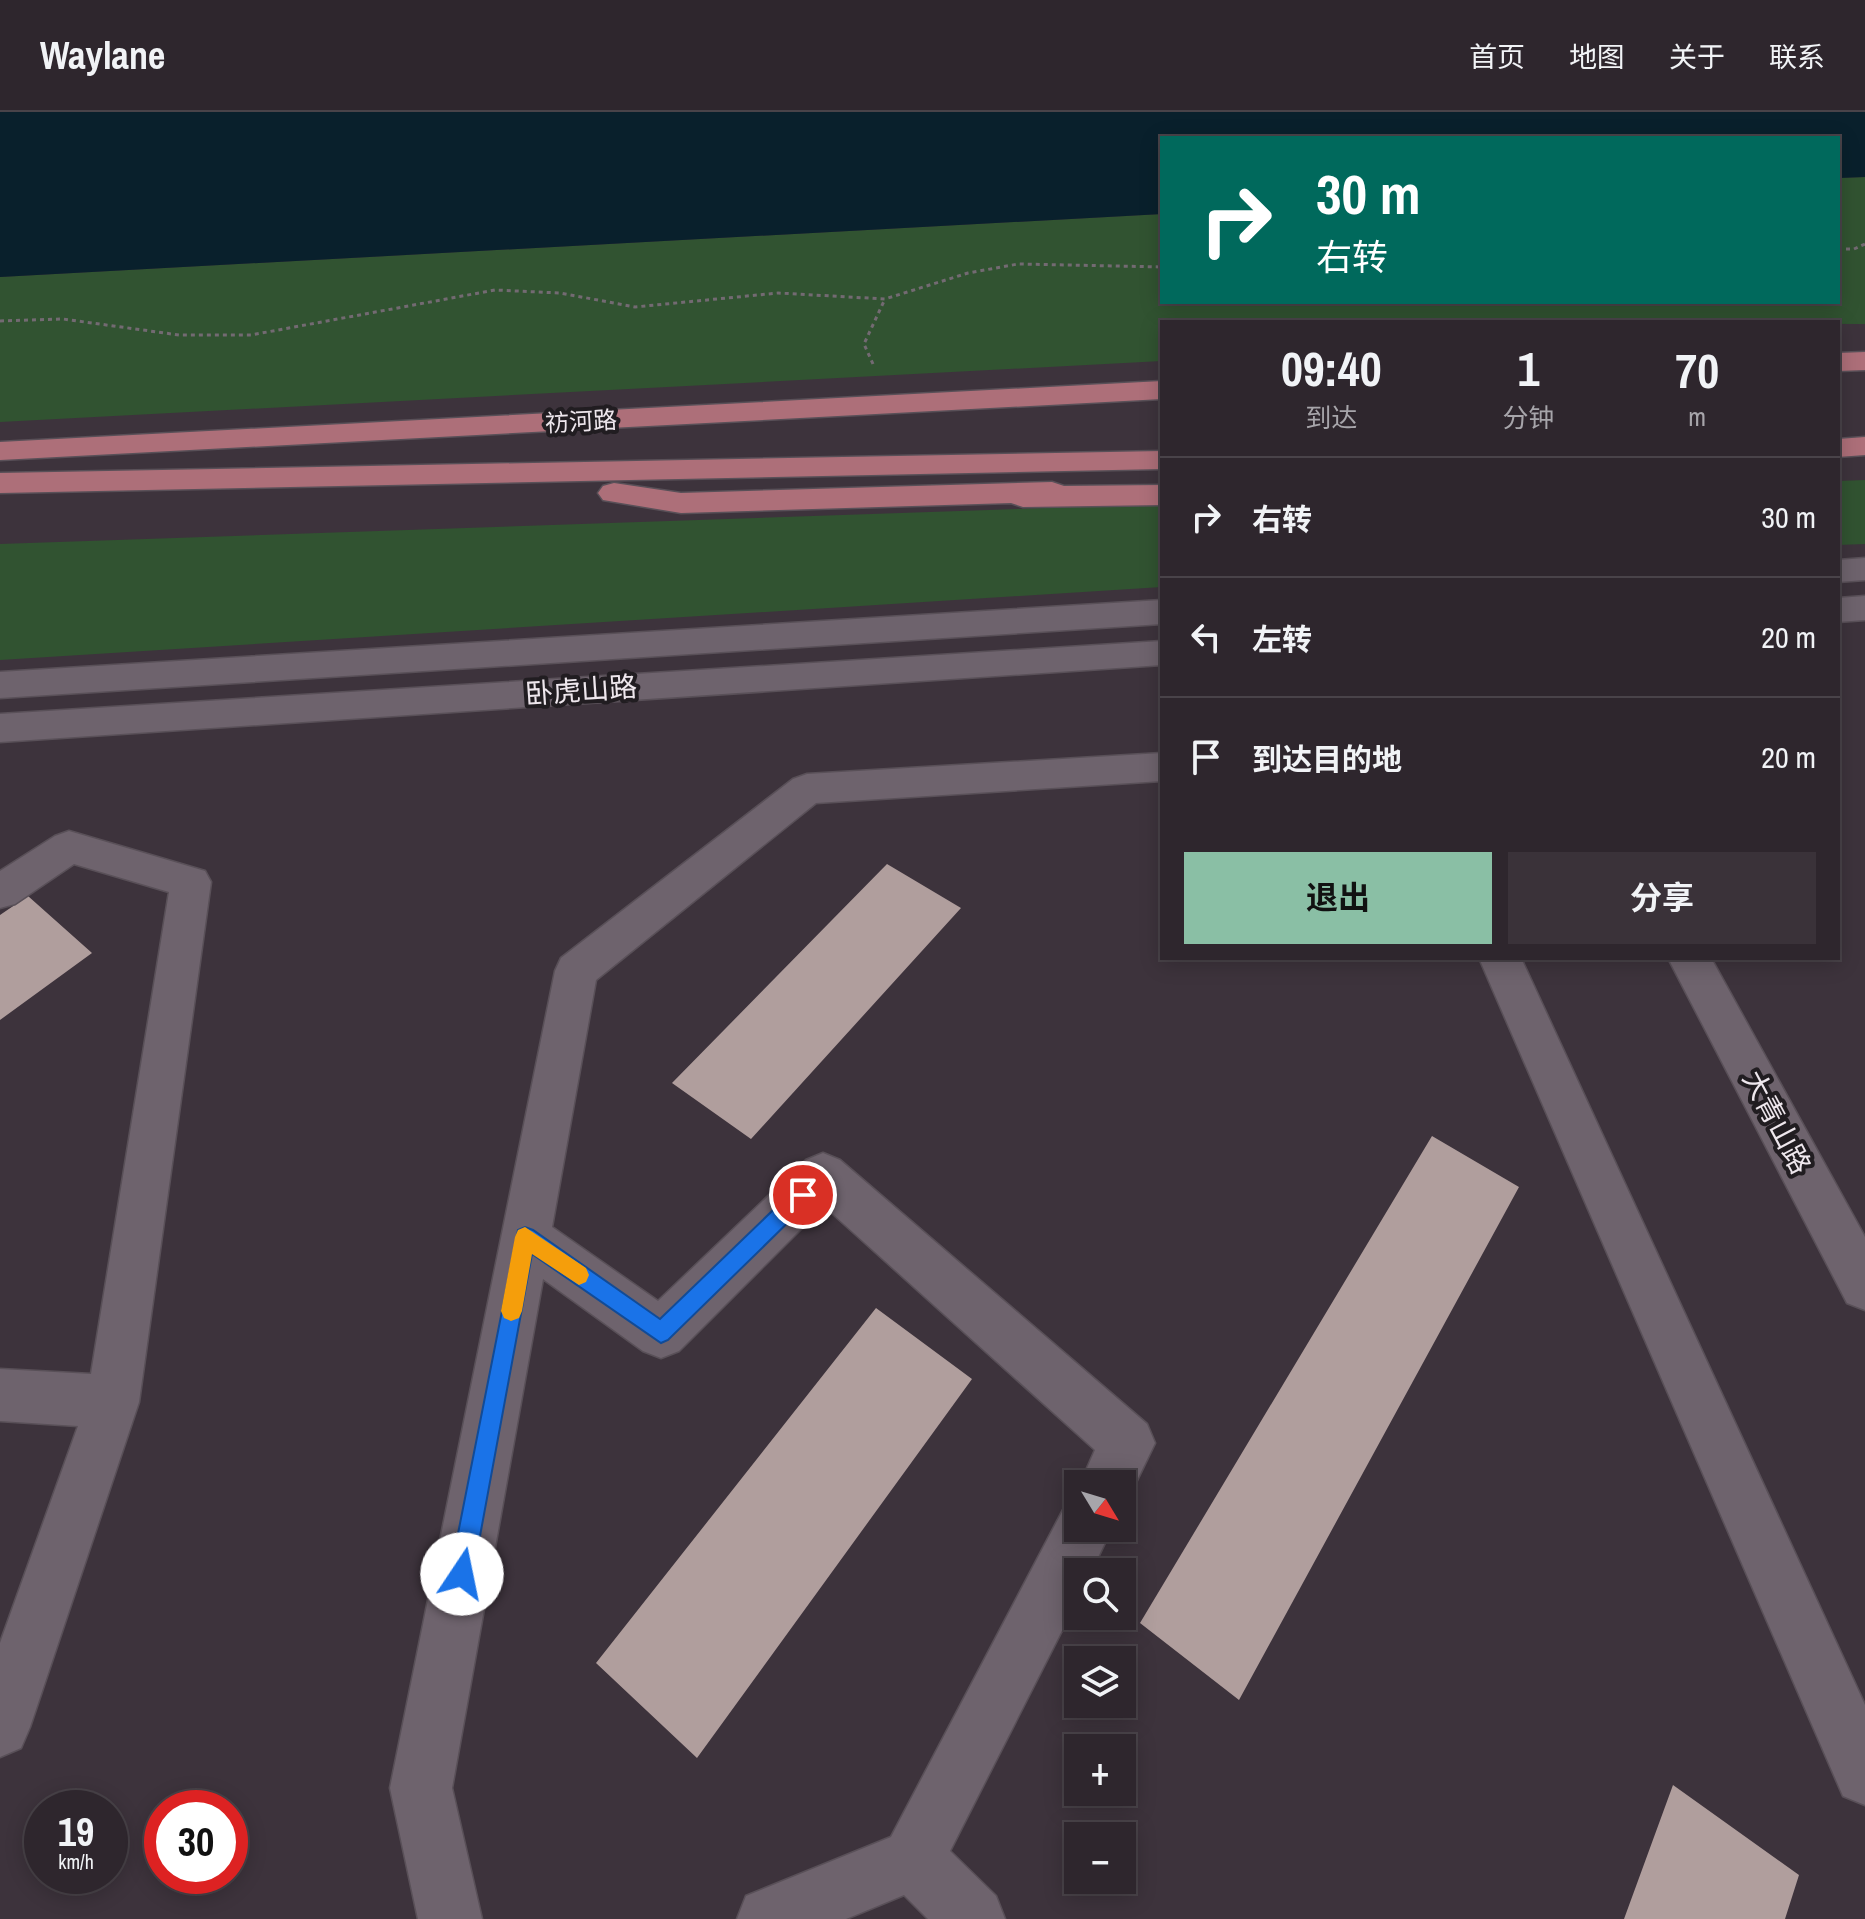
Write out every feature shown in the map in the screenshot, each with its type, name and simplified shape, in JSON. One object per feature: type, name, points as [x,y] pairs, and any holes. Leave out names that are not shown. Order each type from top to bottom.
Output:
[{"type":"main road","points":[[1840,362],[1865,361]]},
{"type":"main road","name":"祊河路","points":[[0,451],[1160,390]]},
{"type":"main road","points":[[1840,440],[1865,440]]},
{"type":"main road","points":[[1840,448],[1865,446]]},
{"type":"main road","name":"祊河路","points":[[0,483],[497,476],[1160,460]]},
{"type":"main road","points":[[497,476],[681,503],[1160,495]]},
{"type":"main road","points":[[905,498],[1160,488]]},
{"type":"street","points":[[1840,571],[1865,569]]},
{"type":"street","points":[[1840,610],[1865,608]]},
{"type":"street","name":"卧虎山路","points":[[0,685],[1160,612]]},
{"type":"street","name":"卧虎山路","points":[[0,728],[1160,653]]},
{"type":"street","points":[[450,1919],[421,1788],[576,971],[807,789],[1160,767]]},
{"type":"street","points":[[0,892],[69,847],[191,882],[113,1402],[0,1727]]},
{"type":"street","points":[[1501,960],[1865,1774]]},
{"type":"street","name":"大青山路","points":[[1690,960],[1865,1286]]},
{"type":"street","points":[[525,1237],[661,1333],[823,1175],[1128,1443],[1114,1470]]},
{"type":"street","points":[[0,1395],[113,1402]]},
{"type":"street","points":[[769,1919],[913,1859],[1077,1542]]},
{"type":"street","points":[[913,1859],[973,1919]]},
{"type":"path","points":[[1840,249],[1854,249],[1865,244]]},
{"type":"path","points":[[0,321],[63,319],[179,335],[251,335],[495,290],[560,293],[635,307],[778,293],[885,299],[968,273],[1018,264],[1160,267]]},
{"type":"path","points":[[879,376],[864,344],[885,299]]},
{"type":"green space","points":[[1865,177],[1865,324],[1840,324],[1840,320],[1160,320],[1160,361],[0,422],[0,277],[1160,214],[1160,304],[1840,304],[1840,178]]},
{"type":"green space","points":[[1865,480],[1865,544],[1840,545],[1840,481]]},
{"type":"green space","points":[[1160,504],[1160,587],[0,660],[0,544]]},
{"type":"water","points":[[0,112],[1865,112],[1865,177],[1840,178],[1840,136],[1160,136],[1160,214],[0,277]]},
{"type":"building","points":[[887,864],[961,908],[751,1139],[672,1083]]},
{"type":"building","points":[[28,896],[92,953],[0,1020],[0,915]]},
{"type":"building","points":[[1432,1136],[1519,1187],[1239,1700],[1140,1623]]},
{"type":"building","points":[[876,1308],[972,1379],[697,1758],[596,1663]]},
{"type":"building","points":[[1673,1785],[1799,1875],[1785,1919],[1624,1919]]},
{"type":"slow traffic","points":[[511,1311],[525,1237],[579,1275]]},
{"type":"route","points":[[462,1574],[525,1237],[661,1333],[803,1195]]}]
